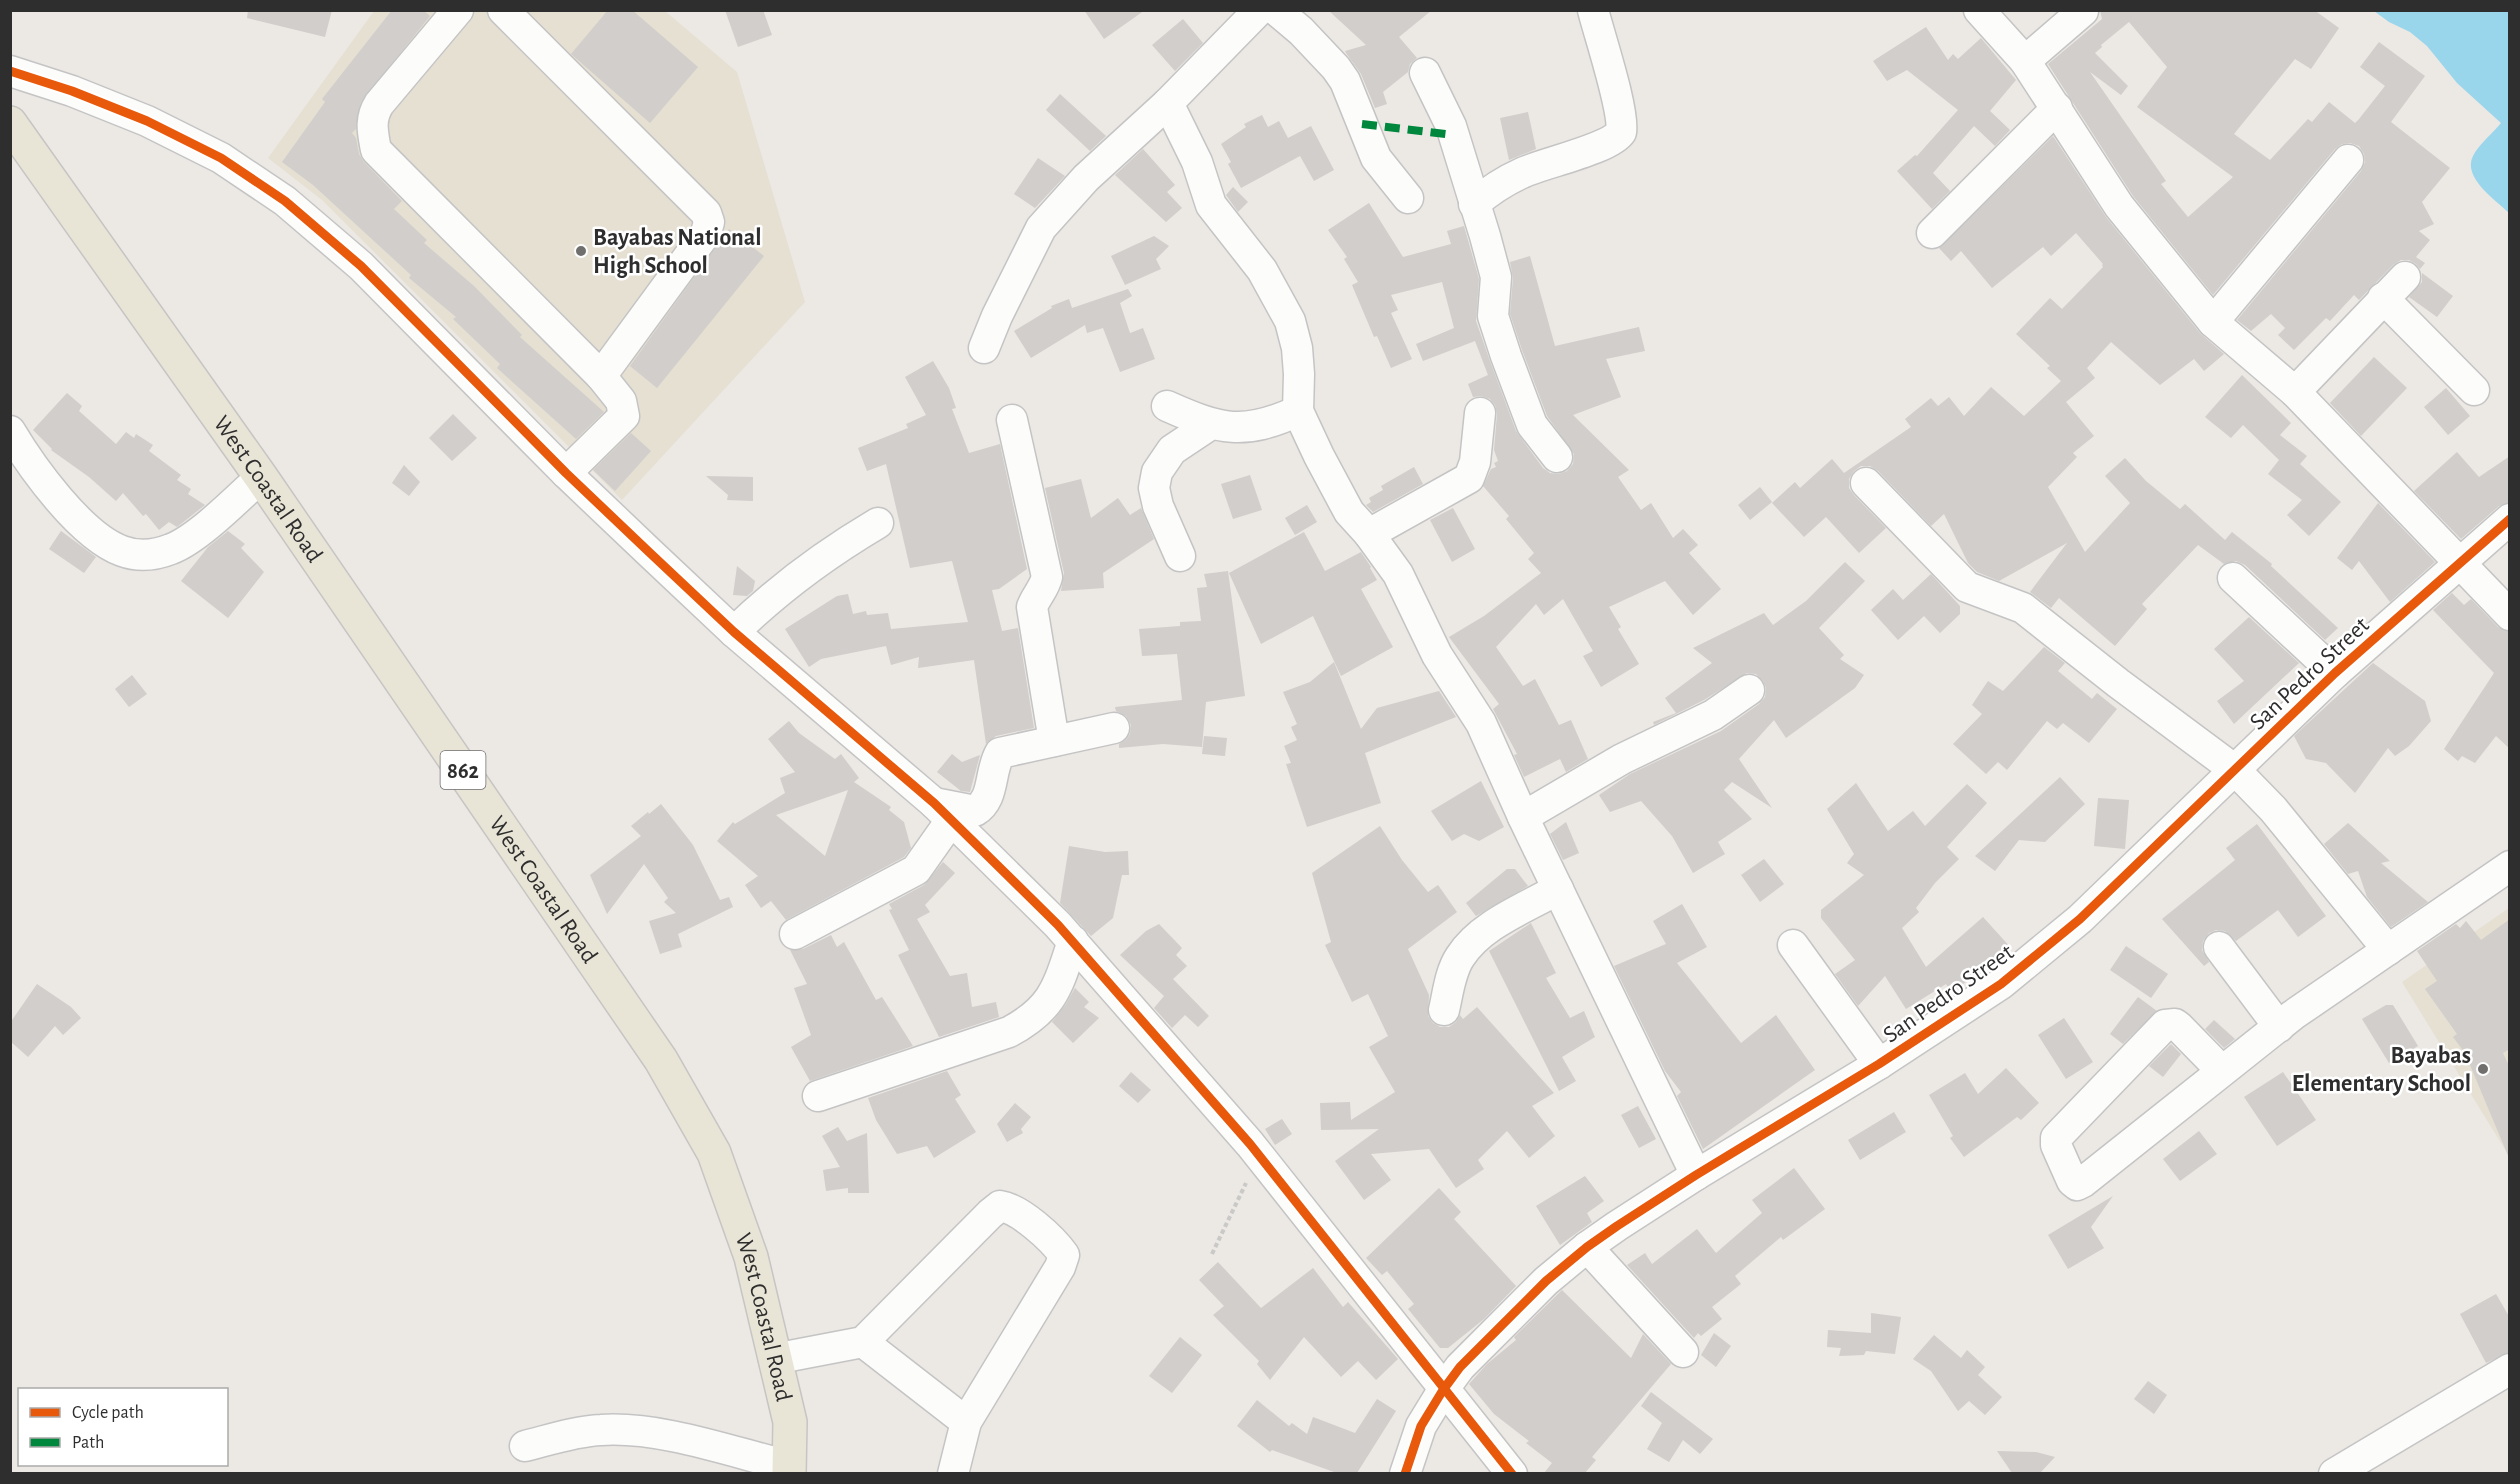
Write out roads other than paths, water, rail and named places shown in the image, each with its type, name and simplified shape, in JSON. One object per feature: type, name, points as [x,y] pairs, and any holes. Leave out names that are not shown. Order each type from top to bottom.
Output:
[{"type":"main road","name":"West Coastal Road","points":[[10,123],[261,477],[661,1060],[714,1153],[751,1257],[790,1422],[789,1470]]},
{"type":"street","points":[[458,10],[372,115],[376,150],[601,376],[621,402],[624,416],[566,473]]},
{"type":"street","points":[[502,10],[706,213],[709,222],[706,233],[601,376]]},
{"type":"street","points":[[984,348],[997,316],[1041,228],[1086,178],[1168,103],[1259,10]]},
{"type":"street","points":[[1276,10],[1336,68],[1344,81],[1376,158],[1408,198]]},
{"type":"street","points":[[1474,204],[1491,189],[1523,172],[1607,144],[1621,132],[1617,101],[1593,10]]},
{"type":"street","points":[[1979,10],[2025,61],[2119,206],[2213,321],[2295,392],[2510,615]]},
{"type":"street","points":[[2025,61],[2084,10]]},
{"type":"street","points":[[10,71],[72,91],[147,121],[221,158],[285,201],[361,266],[566,473],[734,632],[943,811],[1073,941],[1250,1144],[1512,1473]]},
{"type":"street","points":[[1425,73],[1450,126],[1496,277],[1493,316],[1506,356],[1532,425],[1557,457]]},
{"type":"street","points":[[1168,103],[1197,162],[1211,205],[1262,270],[1290,321],[1297,348],[1298,411],[1319,456],[1349,512],[1369,534],[1398,574],[1437,656],[1481,723],[1523,817],[1696,1175]]},
{"type":"street","points":[[1932,233],[2057,108]]},
{"type":"street","points":[[2213,321],[2348,160]]},
{"type":"street","points":[[2295,392],[2405,277]]},
{"type":"street","points":[[2383,298],[2474,390]]},
{"type":"street","points":[[1167,406],[1211,424],[1248,428],[1271,423],[1298,411]]},
{"type":"street","points":[[1369,534],[1469,478],[1475,462],[1480,413]]},
{"type":"street","points":[[1011,420],[1047,578],[1032,607],[1054,741]]},
{"type":"street","points":[[1180,556],[1158,506],[1154,488],[1157,472],[1172,450],[1211,424]]},
{"type":"street","points":[[10,431],[23,453],[75,518],[110,546],[139,555],[174,548],[196,534],[261,477]]},
{"type":"street","points":[[1866,483],[1967,587],[2023,608],[2118,683],[2235,770],[2273,809],[2388,950]]},
{"type":"street","name":"San Pedro Street","points":[[1405,1473],[1421,1426],[1443,1389],[1460,1367],[1508,1317],[1587,1247],[1696,1175],[1880,1064],[2001,984],[2080,919],[2335,673],[2510,519]]},
{"type":"street","points":[[734,632],[787,582],[878,523]]},
{"type":"street","points":[[2233,578],[2335,673]]},
{"type":"street","points":[[1523,817],[1622,759],[1713,715],[1749,690]]},
{"type":"street","points":[[943,811],[975,811],[982,807],[987,798],[995,762],[1000,753],[1114,728]]},
{"type":"street","points":[[795,934],[916,870],[943,811]]},
{"type":"street","points":[[2222,1071],[2179,1027],[2175,1024],[2165,1025],[2056,1138],[2056,1145],[2072,1180],[2077,1185],[2083,1182],[2279,1027],[2510,867]]},
{"type":"street","points":[[1444,1010],[1452,976],[1460,958],[1469,946],[1487,929],[1558,889]]},
{"type":"street","points":[[818,1096],[1001,1035],[1027,1023],[1055,993],[1073,941]]},
{"type":"street","points":[[1793,945],[1880,1064]]},
{"type":"street","points":[[2219,947],[2279,1027]]},
{"type":"street","points":[[774,1359],[864,1342],[990,1214],[1000,1206],[1012,1208],[1057,1245],[1064,1255],[1060,1267],[966,1422],[953,1473]]},
{"type":"street","points":[[1587,1247],[1683,1352]]},
{"type":"street","points":[[864,1342],[966,1422]]},
{"type":"street","points":[[2334,1473],[2510,1369]]},
{"type":"street","points":[[525,1446],[599,1430],[632,1430],[657,1433],[789,1470]]},
{"type":"water","points":[[2374,11],[2509,11],[2509,213],[2482,188],[2472,172],[2471,164],[2479,147],[2501,123],[2457,83],[2427,46],[2410,32],[2389,22]]},
{"type":"place","name":"Bayabas National High School","points":[[581,251]]},
{"type":"place","name":"Bayabas Elementary School","points":[[2483,1069]]}]
